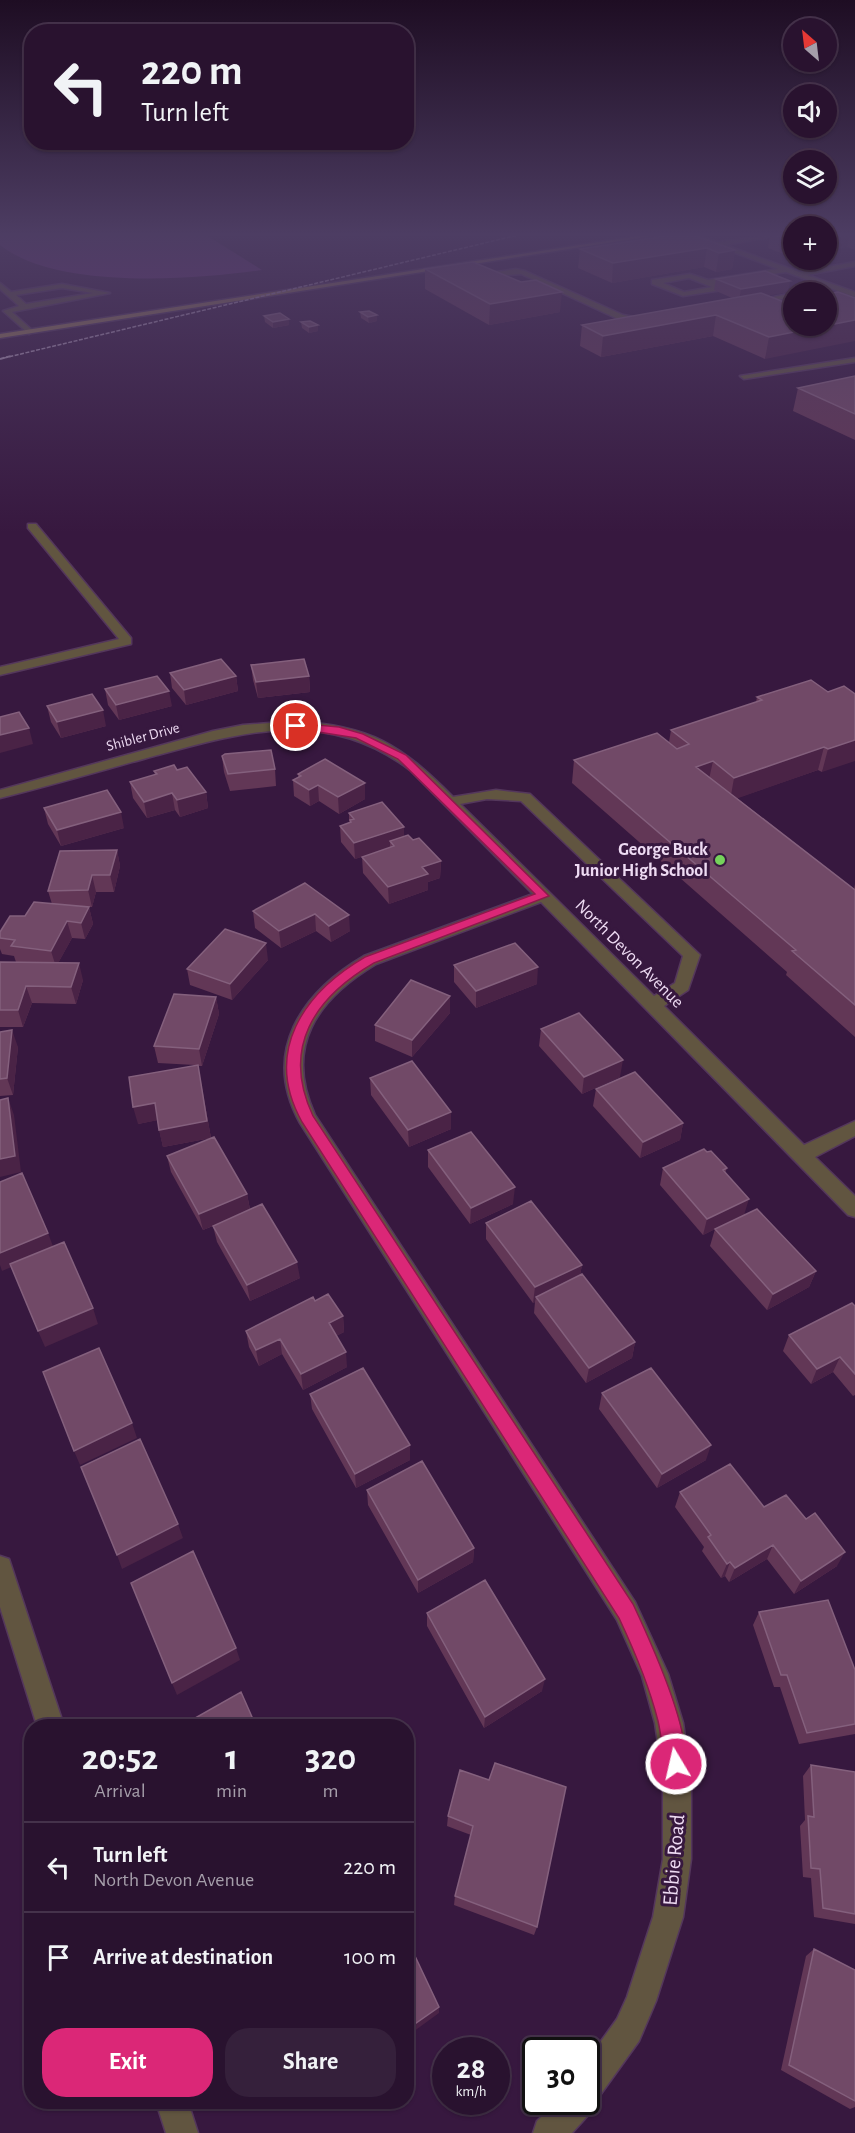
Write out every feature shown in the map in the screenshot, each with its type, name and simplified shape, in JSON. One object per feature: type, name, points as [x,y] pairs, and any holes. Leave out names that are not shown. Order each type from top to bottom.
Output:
[{"type":"street","points":[[744,376],[855,360]]},
{"type":"street","points":[[0,671],[127,641],[32,526]]},
{"type":"street","name":"Shibler Drive","points":[[0,794],[229,731],[296,726]]},
{"type":"street","name":"North Devon Avenue","points":[[296,726],[339,730],[378,743],[409,762],[855,1209]]},
{"type":"street","points":[[450,802],[474,795],[502,792],[525,796],[692,955],[682,986],[653,1005]]},
{"type":"street","name":"Ebbie Road","points":[[543,896],[370,960],[348,973],[321,998],[302,1025],[294,1047],[292,1068],[296,1095],[307,1118],[626,1611],[658,1684],[669,1723],[678,1777],[675,1889],[661,1945],[636,2011],[628,2030],[600,2070]]},
{"type":"street","points":[[802,1155],[855,1128]]},
{"type":"street","points":[[0,1568],[49,1719]]},
{"type":"street","points":[[174,2109],[182,2133]]},
{"type":"street","points":[[549,2133],[566,2115]]},
{"type":"building","points":[[763,335],[782,335],[769,337]]},
{"type":"building","points":[[855,376],[855,414],[798,388]]},
{"type":"building","points":[[221,659],[236,676],[184,690],[170,673]]},
{"type":"building","points":[[304,659],[309,676],[256,682],[251,665]]},
{"type":"building","points":[[157,676],[169,691],[116,705],[105,689]]},
{"type":"building","name":"George Buck Junior High School","points":[[811,680],[828,692],[844,686],[855,694],[855,740],[828,749],[824,747],[734,778],[713,761],[696,767],[855,890],[855,1005],[792,951],[796,950],[574,760],[657,733],[677,749],[689,744],[671,730],[762,700],[757,697]]},
{"type":"building","points":[[92,694],[103,710],[57,722],[47,706]]},
{"type":"building","points":[[19,712],[29,728],[0,735],[0,717]]},
{"type":"building","points":[[271,750],[275,769],[228,774],[222,756],[225,754]]},
{"type":"building","points":[[325,759],[365,783],[338,797],[318,785],[309,790],[293,780],[301,776],[298,774]]},
{"type":"building","points":[[174,765],[177,770],[187,767],[206,792],[177,800],[172,793],[144,802],[130,782],[157,774],[154,771]]},
{"type":"building","points":[[107,790],[121,812],[57,830],[44,808]]},
{"type":"building","points":[[382,802],[404,827],[354,843],[340,826],[354,819],[349,813]]},
{"type":"building","points":[[408,835],[413,840],[419,838],[441,861],[422,867],[428,874],[388,887],[362,857],[394,846],[390,841]]},
{"type":"building","points":[[117,850],[110,875],[92,875],[88,890],[48,891],[60,851]]},
{"type":"building","points":[[305,883],[349,915],[329,926],[315,914],[279,931],[253,911]]},
{"type":"building","points":[[34,902],[89,907],[81,923],[67,921],[51,951],[11,946],[15,940],[0,938],[0,932],[10,916],[25,916]]},
{"type":"building","points":[[225,929],[266,943],[230,984],[187,969]]},
{"type":"building","points":[[515,943],[538,967],[476,991],[454,965]]},
{"type":"building","points":[[0,962],[79,963],[71,987],[26,986],[18,1010],[0,1010]]},
{"type":"building","points":[[411,980],[450,996],[412,1040],[375,1025]]},
{"type":"building","points":[[174,994],[216,997],[199,1049],[154,1046]]},
{"type":"building","points":[[579,1013],[623,1060],[584,1077],[541,1029]]},
{"type":"building","points":[[12,1030],[7,1078],[0,1079],[0,1032]]},
{"type":"building","points":[[412,1061],[451,1112],[408,1130],[370,1078]]},
{"type":"building","points":[[198,1065],[207,1121],[159,1130],[155,1103],[133,1107],[129,1077]]},
{"type":"building","points":[[635,1072],[683,1123],[643,1142],[596,1089]]},
{"type":"building","points":[[8,1098],[15,1156],[0,1159],[0,1100]]},
{"type":"building","points":[[471,1132],[515,1187],[471,1208],[428,1150]]},
{"type":"building","points":[[214,1137],[247,1194],[199,1214],[167,1156]]},
{"type":"building","points":[[704,1149],[707,1152],[711,1151],[727,1168],[723,1170],[749,1199],[707,1219],[663,1168]]},
{"type":"building","points":[[22,1173],[48,1233],[0,1253],[0,1182]]},
{"type":"building","points":[[531,1201],[582,1265],[535,1287],[486,1223]]},
{"type":"building","points":[[262,1204],[297,1262],[247,1285],[213,1226]]},
{"type":"building","points":[[757,1209],[816,1271],[773,1294],[715,1229]]},
{"type":"building","points":[[64,1242],[93,1308],[38,1331],[10,1264]]},
{"type":"building","points":[[582,1274],[635,1342],[589,1368],[536,1297]]},
{"type":"building","points":[[328,1294],[343,1316],[329,1323],[346,1352],[301,1374],[280,1339],[256,1350],[246,1331],[313,1297],[315,1301]]},
{"type":"building","points":[[852,1303],[855,1306],[855,1374],[840,1357],[817,1369],[789,1335]]},
{"type":"building","points":[[99,1348],[132,1423],[74,1451],[43,1372]]},
{"type":"building","points":[[363,1368],[410,1445],[355,1474],[310,1394]]},
{"type":"building","points":[[651,1368],[711,1445],[662,1474],[602,1393]]},
{"type":"building","points":[[140,1439],[178,1524],[117,1555],[81,1467]]},
{"type":"building","points":[[422,1461],[474,1548],[418,1580],[367,1490]]},
{"type":"building","points":[[730,1464],[764,1507],[786,1495],[806,1519],[815,1513],[845,1552],[801,1581],[773,1545],[735,1568],[730,1562],[727,1564],[708,1537],[711,1535],[680,1492]]},
{"type":"building","points":[[193,1551],[236,1648],[172,1683],[131,1583]]},
{"type":"building","points":[[485,1580],[545,1679],[485,1717],[427,1613]]},
{"type":"building","points":[[828,1600],[855,1670],[855,1724],[807,1733],[787,1675],[781,1675],[759,1612]]},
{"type":"building","points":[[241,1692],[253,1719],[193,1719]]},
{"type":"building","points":[[495,1763],[566,1787],[537,1927],[455,1896],[473,1826],[448,1816],[460,1770],[489,1780]]},
{"type":"building","points":[[811,1765],[855,1772],[855,1914],[823,1908],[820,1869],[811,1868],[808,1816],[814,1817]]},
{"type":"building","points":[[814,1949],[855,1970],[855,2101],[789,2065]]},
{"type":"building","points":[[414,1954],[439,2007],[414,2024]]},
{"type":"railway","points":[[4,358],[102,335]]},
{"type":"railway","points":[[0,359],[11,356]]},
{"type":"place","name":"George Buck Junior High School","points":[[720,860]]},
{"type":"route","points":[[296,726],[339,730],[378,743],[402,757],[415,767],[543,896],[370,960],[348,973],[321,998],[302,1025],[292,1057],[293,1080],[296,1095],[307,1118],[626,1611],[655,1674],[669,1723],[676,1764]]}]
